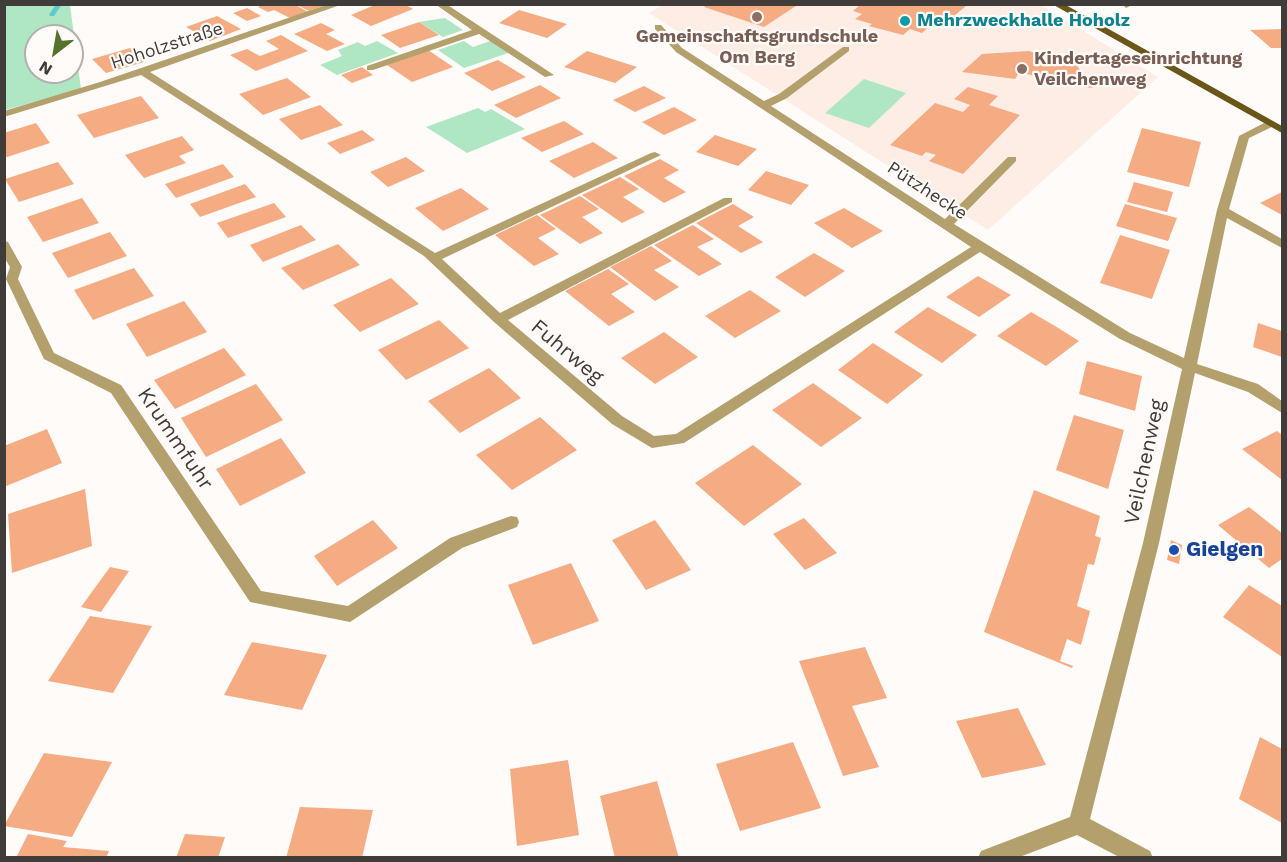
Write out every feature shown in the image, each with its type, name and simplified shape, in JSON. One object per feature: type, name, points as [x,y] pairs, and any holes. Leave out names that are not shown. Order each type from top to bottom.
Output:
[{"type":"main road","points":[[1056,4],[1282,130]]},
{"type":"street","name":"Hoholzstraße","points":[[4,114],[143,72],[339,4]]},
{"type":"street","points":[[439,4],[549,75]]},
{"type":"street","name":"Pützhecke","points":[[658,27],[679,50],[980,247],[1125,336],[1188,366],[1253,388],[1282,408]]},
{"type":"street","points":[[370,68],[480,30]]},
{"type":"street","points":[[765,105],[791,90],[846,49]]},
{"type":"street","name":"Fuhrweg","points":[[143,72],[434,258],[499,319],[617,420],[652,442],[679,439],[980,247]]},
{"type":"street","name":"Veilchenweg","points":[[1078,824],[1151,543],[1223,210],[1244,136],[1270,124]]},
{"type":"street","points":[[434,258],[655,155]]},
{"type":"street","points":[[946,225],[1012,159]]},
{"type":"street","points":[[499,319],[728,200]]},
{"type":"street","points":[[1223,210],[1282,244]]},
{"type":"street","name":"Krummfuhr","points":[[4,245],[16,267],[12,279],[49,356],[116,389],[256,597],[350,614],[456,543],[511,522]]},
{"type":"street","points":[[988,858],[1078,824],[1143,858]]},
{"type":"shaded area","points":[[664,4],[1041,5],[1158,77],[988,230],[649,13]]},
{"type":"green space","points":[[5,5],[70,5],[72,24],[24,24],[24,84],[80,84],[81,89],[5,110]]},
{"type":"green space","points":[[445,18],[463,30],[443,37],[419,22]]},
{"type":"green space","points":[[493,40],[511,52],[464,68],[438,50],[464,41],[473,47]]},
{"type":"green space","points":[[377,41],[398,53],[337,75],[320,65],[342,56],[338,50],[358,42],[365,46]]},
{"type":"green space","points":[[864,79],[906,93],[869,128],[825,113]]},
{"type":"green space","points":[[478,108],[485,112],[491,109],[525,129],[467,153],[426,127]]},
{"type":"building","points":[[264,4],[294,4],[308,12],[290,18],[274,10],[268,12],[258,7]]},
{"type":"building","points":[[377,4],[404,4],[413,9],[371,26],[351,15]]},
{"type":"building","name":"Gemeinschaftsgrundschule Om Berg","points":[[708,4],[799,4],[764,27],[704,7]]},
{"type":"building","name":"Mehrzweckhalle Hoholz","points":[[861,4],[962,4],[966,6],[942,26],[933,23],[922,33],[910,29],[903,35],[869,26],[872,24],[855,19],[862,14],[853,11]]},
{"type":"building","points":[[297,5],[320,5],[323,6],[309,11]]},
{"type":"building","points":[[247,8],[261,16],[247,21],[233,13]]},
{"type":"building","points":[[519,10],[567,24],[547,38],[499,23]]},
{"type":"building","points":[[217,16],[241,29],[210,41],[186,27]]},
{"type":"building","points":[[419,22],[439,35],[400,48],[381,35]]},
{"type":"building","points":[[321,23],[335,30],[326,34],[345,44],[327,51],[294,34]]},
{"type":"building","points":[[1282,29],[1282,48],[1271,48],[1250,30]]},
{"type":"building","points":[[281,35],[308,51],[256,71],[230,55],[247,49],[260,56],[279,49],[266,41]]},
{"type":"building","points":[[130,48],[144,62],[106,73],[92,59]]},
{"type":"building","points":[[428,50],[453,67],[412,82],[387,65]]},
{"type":"building","points":[[587,51],[637,67],[615,83],[564,67]]},
{"type":"building","name":"Kindertageseinrichtung Veilchenweg","points":[[1029,51],[1077,66],[1093,88],[1042,82],[1039,77],[1027,74],[1018,74],[1015,79],[962,72],[982,54]]},
{"type":"building","points":[[498,60],[526,77],[492,91],[464,73]]},
{"type":"building","points":[[362,67],[373,75],[352,83],[341,75]]},
{"type":"building","points":[[287,78],[311,97],[263,115],[239,94]]},
{"type":"building","points":[[540,85],[561,98],[516,118],[494,105]]},
{"type":"building","points":[[644,86],[666,98],[635,112],[613,100]]},
{"type":"building","points":[[968,87],[998,96],[989,105],[1020,115],[963,174],[929,161],[936,155],[926,152],[922,156],[890,145],[935,103],[963,112],[970,105],[954,99]]},
{"type":"building","points":[[141,96],[159,118],[94,138],[77,115]]},
{"type":"building","points":[[320,105],[343,125],[301,140],[279,119]]},
{"type":"building","points":[[674,107],[697,120],[664,135],[642,122]]},
{"type":"building","points":[[564,121],[584,134],[542,152],[521,138]]},
{"type":"building","points":[[36,123],[50,143],[4,158],[4,133]]},
{"type":"building","points":[[1142,128],[1201,142],[1189,187],[1127,172]]},
{"type":"building","points":[[362,130],[375,140],[340,154],[327,143]]},
{"type":"building","points":[[715,135],[757,149],[738,166],[696,152]]},
{"type":"building","points":[[182,136],[194,150],[179,156],[186,163],[144,178],[125,155]]},
{"type":"building","points":[[593,142],[618,158],[574,178],[549,161]]},
{"type":"building","points":[[406,157],[425,171],[388,187],[370,172]]},
{"type":"building","points":[[660,159],[679,170],[664,178],[686,192],[664,203],[624,176]]},
{"type":"building","points":[[58,162],[74,184],[19,202],[5,179]]},
{"type":"building","points":[[223,164],[234,177],[176,198],[165,184]]},
{"type":"building","points":[[766,171],[809,185],[791,205],[748,190]]},
{"type":"building","points":[[620,177],[639,189],[623,197],[645,212],[622,223],[582,195]]},
{"type":"building","points":[[1134,182],[1173,192],[1167,212],[1127,202]]},
{"type":"building","points":[[245,184],[256,197],[200,217],[190,204]]},
{"type":"building","points":[[461,188],[489,209],[443,231],[415,208]]},
{"type":"building","points":[[1282,192],[1282,215],[1260,203]]},
{"type":"building","points":[[580,196],[599,209],[582,217],[603,233],[580,244],[540,215]]},
{"type":"building","points":[[82,198],[99,223],[43,242],[27,217]]},
{"type":"building","points":[[274,203],[286,217],[228,238],[217,223]]},
{"type":"building","points":[[733,204],[754,217],[738,226],[763,242],[741,253],[696,223]]},
{"type":"building","points":[[1125,204],[1177,218],[1168,241],[1116,226]]},
{"type":"building","points":[[844,208],[883,231],[852,248],[814,223]]},
{"type":"building","points":[[537,215],[556,229],[538,238],[559,254],[534,266],[495,235]]},
{"type":"building","points":[[301,225],[316,240],[263,262],[250,245]]},
{"type":"building","points":[[693,225],[714,239],[697,247],[722,264],[699,276],[654,245]]},
{"type":"building","points":[[110,232],[127,256],[68,278],[52,253]]},
{"type":"building","points":[[1120,235],[1170,250],[1152,299],[1100,283]]},
{"type":"building","points":[[338,244],[360,265],[303,290],[281,268]]},
{"type":"building","points":[[651,246],[672,261],[654,270],[679,287],[655,301],[610,267]]},
{"type":"building","points":[[814,253],[845,271],[805,297],[775,277]]},
{"type":"building","points":[[134,268],[154,296],[93,320],[74,290]]},
{"type":"building","points":[[608,269],[629,284],[611,294],[635,312],[609,326],[565,291]]},
{"type":"building","points":[[978,276],[1011,295],[979,317],[946,297]]},
{"type":"building","points":[[391,278],[419,304],[360,332],[333,305]]},
{"type":"building","points":[[750,290],[781,311],[735,338],[705,316]]},
{"type":"building","points":[[184,301],[207,332],[147,357],[126,324]]},
{"type":"building","points":[[928,307],[977,335],[942,363],[894,332]]},
{"type":"building","points":[[1031,312],[1079,341],[1046,366],[997,336]]},
{"type":"building","points":[[439,320],[469,348],[406,380],[378,350]]},
{"type":"building","points":[[1258,323],[1282,331],[1282,357],[1253,347]]},
{"type":"building","points":[[664,332],[698,357],[655,384],[621,358]]},
{"type":"building","points":[[873,343],[923,375],[887,404],[838,370]]},
{"type":"building","points":[[224,348],[246,375],[175,409],[154,380]]},
{"type":"building","points":[[1087,361],[1142,376],[1135,411],[1079,394]]},
{"type":"building","points":[[489,368],[521,398],[460,433],[428,401]]},
{"type":"building","points":[[813,383],[862,418],[821,447],[772,410]]},
{"type":"building","points":[[256,384],[283,420],[206,457],[181,418]]},
{"type":"building","points":[[1074,415],[1124,430],[1108,489],[1056,470]]},
{"type":"building","points":[[540,417],[577,450],[512,490],[476,455]]},
{"type":"building","points":[[47,429],[62,463],[4,487],[4,446]]},
{"type":"building","points":[[1277,431],[1282,435],[1282,480],[1242,449]]},
{"type":"building","points":[[281,438],[306,473],[240,506],[216,469]]},
{"type":"building","points":[[753,445],[802,484],[744,526],[695,483]]},
{"type":"building","points":[[85,489],[92,546],[12,573],[8,514]]},
{"type":"building","points":[[1034,490],[1100,516],[1095,536],[1101,538],[1094,565],[1088,564],[1077,606],[1090,611],[1081,645],[1067,639],[1060,661],[1073,666],[1072,668],[984,632]]},
{"type":"building","points":[[1249,507],[1282,533],[1282,559],[1269,568],[1218,525]]},
{"type":"building","points":[[804,518],[837,553],[805,570],[773,534]]},
{"type":"building","points":[[373,520],[398,548],[337,586],[314,556]]},
{"type":"building","points":[[655,520],[691,570],[646,590],[612,540]]},
{"type":"building","points":[[1171,540],[1182,545],[1179,564],[1167,560]]},
{"type":"building","points":[[571,563],[599,621],[533,645],[508,585]]},
{"type":"building","points":[[110,567],[129,571],[101,612],[81,607]]},
{"type":"building","points":[[1249,585],[1282,606],[1282,657],[1223,617]]},
{"type":"building","points":[[90,616],[152,626],[113,693],[48,681]]},
{"type":"building","points":[[252,642],[327,655],[302,710],[224,695]]},
{"type":"building","points":[[865,647],[887,698],[852,706],[879,767],[843,776],[799,661]]},
{"type":"building","points":[[1018,708],[1046,765],[982,778],[956,721]]},
{"type":"building","points":[[1260,737],[1282,749],[1282,823],[1239,799]]},
{"type":"building","points":[[793,742],[821,808],[740,831],[716,764]]},
{"type":"building","points":[[44,753],[112,762],[72,837],[4,826]]},
{"type":"building","points":[[568,760],[579,835],[517,846],[510,769]]},
{"type":"building","points":[[657,781],[679,858],[615,858],[600,796]]},
{"type":"building","points":[[300,807],[373,810],[362,858],[286,858]]},
{"type":"building","points":[[28,834],[67,841],[63,847],[109,851],[106,858],[16,858]]},
{"type":"building","points":[[185,834],[225,837],[218,858],[176,858]]},
{"type":"waterway","points":[[52,15],[59,4]]},
{"type":"place","name":"Gemeinschaftsgrundschule Om Berg","points":[[757,17]]},
{"type":"place","name":"Mehrzweckhalle Hoholz","points":[[905,21]]},
{"type":"place","name":"Kindertageseinrichtung Veilchenweg","points":[[1022,69]]},
{"type":"place","name":"Gielgen","points":[[1174,550]]}]
